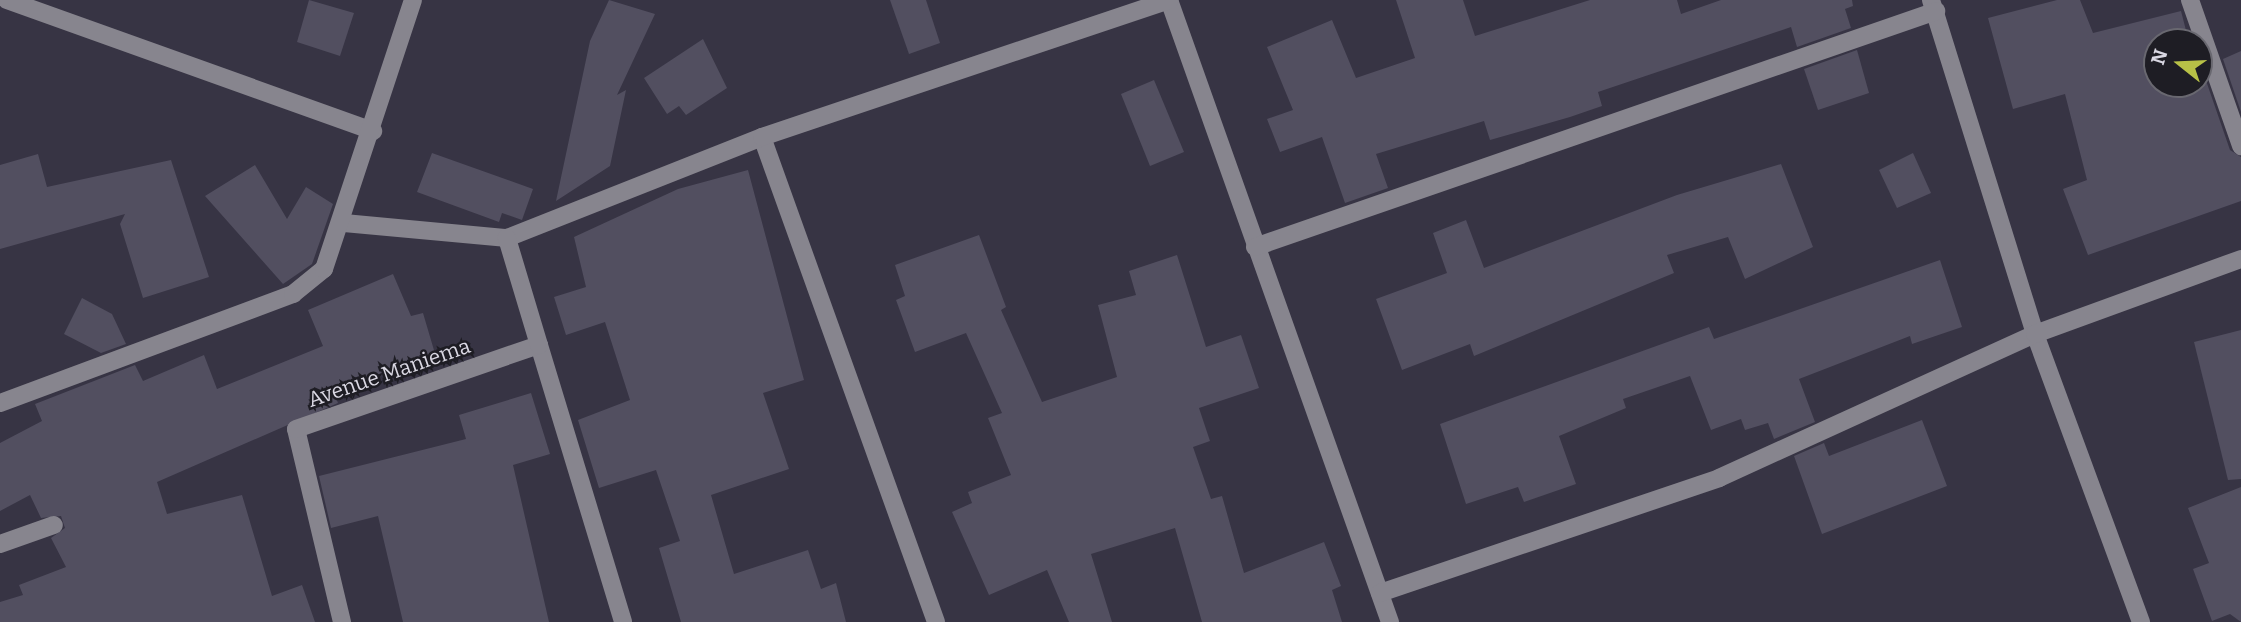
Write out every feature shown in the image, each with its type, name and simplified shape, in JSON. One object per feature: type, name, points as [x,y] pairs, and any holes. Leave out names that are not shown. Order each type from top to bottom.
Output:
[{"type":"street","points":[[7,0],[373,131]]},
{"type":"street","points":[[0,402],[293,293],[324,269],[344,223],[413,0]]},
{"type":"street","points":[[344,223],[507,238],[762,137],[1169,0],[1390,622]]},
{"type":"street","points":[[2190,0],[2241,146]]},
{"type":"street","points":[[1255,247],[1933,6],[2035,334],[2141,622]]},
{"type":"street","points":[[762,137],[936,622]]},
{"type":"street","points":[[507,238],[623,622]]},
{"type":"street","points":[[1380,593],[1719,478],[2035,334],[2241,260]]},
{"type":"street","name":"Avenue Maniema","points":[[342,622],[296,429],[539,345]]},
{"type":"street","points":[[0,544],[54,525]]},
{"type":"building","points":[[309,0],[354,13],[340,56],[297,42]]},
{"type":"building","points":[[609,0],[655,14],[617,95],[626,90],[610,166],[556,201],[590,41]]},
{"type":"building","points":[[890,0],[926,0],[940,43],[909,54]]},
{"type":"building","points":[[1396,0],[1463,0],[1475,36],[1590,0],[1677,0],[1681,14],[1721,0],[1852,0],[1853,6],[1845,9],[1851,28],[1797,47],[1791,27],[1598,92],[1602,106],[1570,117],[1490,140],[1484,121],[1376,154],[1388,188],[1345,203],[1322,137],[1280,152],[1267,119],[1293,110],[1267,47],[1332,20],[1356,78],[1415,58]]},
{"type":"building","points":[[2057,0],[2080,0],[2093,33],[2181,11],[2185,28],[2143,28],[2143,98],[2212,98],[2230,150],[2241,157],[2241,201],[2088,255],[2063,189],[2087,180],[2065,94],[2013,109],[1988,18]]},
{"type":"building","points":[[703,39],[727,88],[686,115],[679,106],[667,114],[644,78]]},
{"type":"building","points":[[1857,50],[1869,93],[1818,110],[1804,69]]},
{"type":"building","points":[[2241,51],[2241,112],[2223,59]]},
{"type":"building","points":[[1154,80],[1184,152],[1150,166],[1121,94]]},
{"type":"building","points":[[432,153],[533,189],[522,220],[502,213],[499,222],[417,192]]},
{"type":"building","points":[[1913,153],[1931,193],[1897,208],[1879,170]]},
{"type":"building","points":[[38,154],[47,187],[171,160],[209,277],[143,298],[120,224],[125,214],[0,249],[0,165]]},
{"type":"building","points":[[1781,164],[1813,247],[1745,279],[1728,237],[1667,255],[1674,273],[1474,356],[1470,344],[1402,370],[1376,299],[1447,273],[1433,233],[1466,220],[1484,268],[1677,195]]},
{"type":"building","points":[[255,165],[287,219],[306,187],[333,204],[312,264],[283,284],[205,196]]},
{"type":"building","points":[[748,170],[804,380],[763,393],[789,469],[711,495],[734,574],[808,550],[821,589],[836,583],[846,622],[681,622],[659,548],[680,541],[656,470],[599,488],[578,420],[630,400],[605,322],[566,335],[554,297],[586,287],[574,237],[678,189]]},
{"type":"building","points":[[979,235],[1006,307],[1001,310],[1042,402],[1117,377],[1098,305],[1136,295],[1129,271],[1177,255],[1206,347],[1241,335],[1259,388],[1199,408],[1210,441],[1193,447],[1211,499],[1222,496],[1244,573],[1324,542],[1341,586],[1332,590],[1342,622],[1202,622],[1175,528],[1091,554],[1112,622],[1069,622],[1047,570],[989,595],[952,512],[972,503],[968,492],[1011,475],[988,418],[1002,413],[966,333],[915,352],[896,300],[905,296],[895,265]]},
{"type":"building","points":[[1940,260],[1962,327],[1912,344],[1910,336],[1799,379],[1815,422],[1774,439],[1768,423],[1745,430],[1741,419],[1711,430],[1690,376],[1623,399],[1626,408],[1559,436],[1576,484],[1524,502],[1518,487],[1466,504],[1440,424],[1709,327],[1714,339]]},
{"type":"building","points":[[393,274],[411,316],[423,313],[436,357],[332,388],[338,403],[157,482],[167,514],[242,495],[272,596],[302,585],[315,622],[0,622],[0,602],[23,595],[19,585],[66,567],[51,538],[65,528],[61,516],[41,518],[30,495],[0,511],[0,443],[42,421],[35,404],[135,365],[143,381],[204,355],[217,389],[323,346],[308,310]]},
{"type":"building","points":[[82,298],[112,314],[126,344],[101,353],[64,334]]},
{"type":"building","points":[[2241,330],[2241,479],[2228,480],[2194,342]]},
{"type":"building","points":[[531,393],[550,454],[513,465],[549,622],[403,622],[378,516],[331,528],[319,476],[466,439],[459,415]]},
{"type":"building","points":[[1922,420],[1947,486],[1822,534],[1794,456],[1824,443],[1829,456]]},
{"type":"building","points":[[2241,487],[2241,622],[2230,614],[2212,621],[2193,569],[2209,563],[2188,508]]}]
